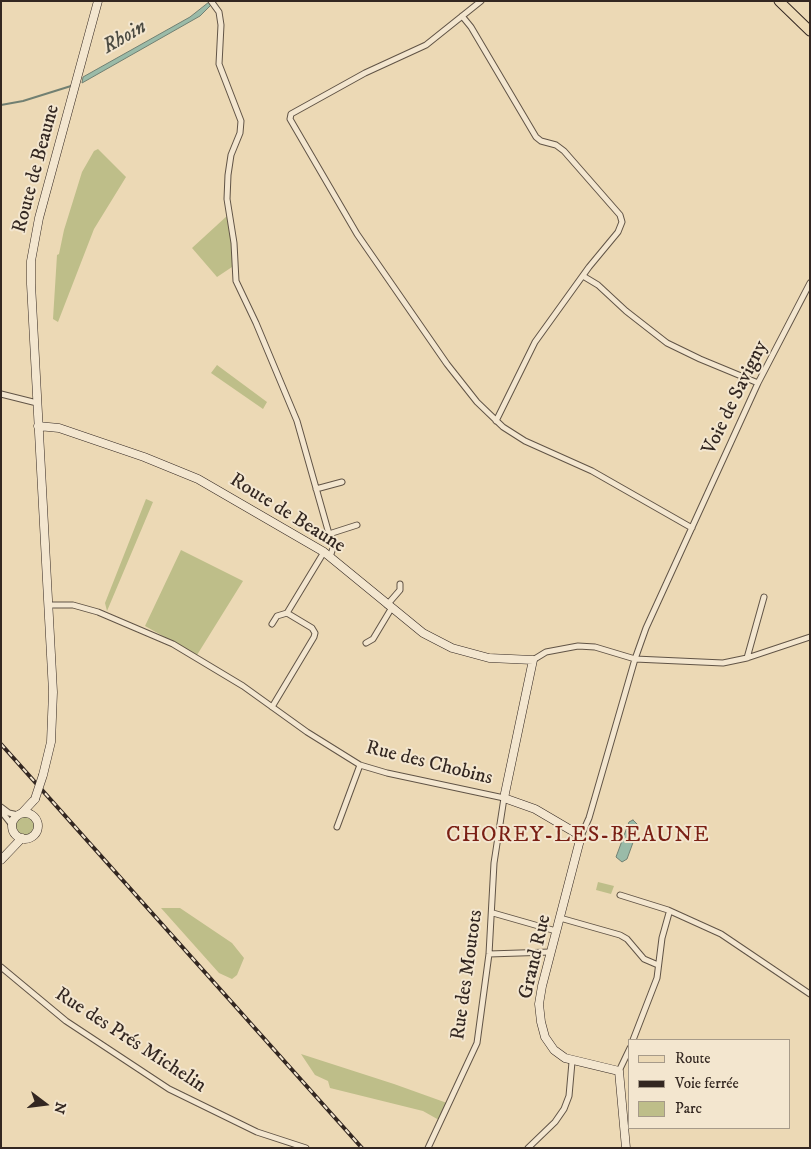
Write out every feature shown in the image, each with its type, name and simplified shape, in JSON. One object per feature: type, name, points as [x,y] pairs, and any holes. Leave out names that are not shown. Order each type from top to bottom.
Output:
[{"type":"main road","points":[[779,1],[810,31]]},
{"type":"street","name":"Route de Beaune","points":[[35,799],[50,751],[53,716],[30,284],[34,242],[98,1]]},
{"type":"street","points":[[211,1],[218,12],[221,25],[219,64],[241,121],[240,133],[231,155],[227,199],[234,243],[236,281],[269,353],[296,420],[333,548],[286,613],[277,616],[272,624]]},
{"type":"street","points":[[480,1],[426,45],[365,73],[291,114],[290,119],[357,234],[447,364],[477,402],[496,421],[525,441],[592,471],[692,528]]},
{"type":"street","points":[[462,16],[471,27],[536,137],[564,151],[620,215],[621,228],[535,342],[496,421]]},
{"type":"street","points":[[584,276],[598,285],[626,311],[667,343],[758,383]]},
{"type":"street","name":"Voie de Savigny","points":[[581,836],[589,818],[635,659],[646,628],[758,383],[810,283]]},
{"type":"street","points":[[1,394],[37,403]]},
{"type":"street","name":"Route de Beaune","points":[[38,426],[58,428],[169,466],[251,509],[327,555],[389,607],[424,633],[452,648],[489,658],[533,660]]},
{"type":"street","points":[[316,488],[342,482]]},
{"type":"street","points":[[329,534],[358,526]]},
{"type":"street","points":[[366,643],[372,639],[400,590],[400,584]]},
{"type":"street","points":[[747,658],[764,597]]},
{"type":"street","name":"Rue des Chobins","points":[[48,605],[80,606],[153,634],[243,686],[308,732],[360,765],[388,774],[504,798]]},
{"type":"street","points":[[272,707],[315,633],[312,628],[286,613]]},
{"type":"street","points":[[581,836],[535,809],[504,798],[533,660],[546,652],[578,646],[595,647],[635,659],[703,664],[728,662],[747,658],[810,637]]},
{"type":"street","points":[[337,827],[360,765]]},
{"type":"street","name":"Rue des Moutots","points":[[428,1148],[477,1043],[493,913],[494,863],[504,798]]},
{"type":"street","points":[[1,860],[6,852],[13,828],[20,814],[35,799]]},
{"type":"street","points":[[6,852],[22,838],[31,836],[36,831],[37,823],[34,817],[35,799]]},
{"type":"street","points":[[1,807],[9,813],[34,817]]},
{"type":"street","points":[[1,811],[22,838]]},
{"type":"street","name":"Grand Rue","points":[[581,836],[550,952],[540,1004],[541,1022],[545,1037],[554,1050],[572,1062],[619,1071]]},
{"type":"street","points":[[620,895],[668,910],[669,913],[720,934],[810,994]]},
{"type":"street","points":[[493,913],[556,931]]},
{"type":"street","points":[[633,1039],[652,993],[662,938],[669,913]]},
{"type":"street","points":[[560,918],[620,935],[626,939],[644,960],[658,965]]},
{"type":"street","points":[[489,954],[550,952]]},
{"type":"street","name":"Rue des Prés Michelin","points":[[1,967],[66,1021],[168,1090],[257,1132],[306,1148]]},
{"type":"street","points":[[626,1148],[619,1071],[628,1052]]},
{"type":"street","points":[[528,1148],[564,1109],[569,1096],[572,1062]]},
{"type":"green space","points":[[98,149],[126,177],[94,229],[58,322],[53,319],[57,255],[59,254],[64,230],[82,172],[94,151]]},
{"type":"green space","points":[[228,215],[233,254],[232,267],[217,277],[192,248]]},
{"type":"green space","points":[[217,365],[267,402],[263,409],[211,373]]},
{"type":"green space","points":[[146,499],[153,502],[107,611],[105,603]]},
{"type":"green space","points":[[181,550],[243,581],[197,655],[145,626]]},
{"type":"green space","points":[[25,816],[32,819],[35,826],[32,833],[25,836],[18,833],[15,826],[18,819]]},
{"type":"green space","points":[[598,882],[614,886],[611,894],[596,890]]},
{"type":"green space","points":[[161,908],[180,908],[232,943],[244,958],[237,975],[232,979],[219,973]]},
{"type":"green space","points":[[301,1054],[447,1103],[439,1120],[423,1111],[330,1088],[328,1081],[315,1075]]},
{"type":"shaded area","points":[[209,2],[211,5],[200,16],[82,83],[83,77],[190,17]]},
{"type":"shaded area","points":[[633,820],[639,826],[627,859],[622,862],[616,857],[629,822]]},
{"type":"waterway","points":[[1,105],[23,101],[71,86]]},
{"type":"railway","points":[[1,744],[362,1148]]},
{"type":"district","name":"CHOREY-LES-BEAUNE","points":[[578,836]]},
{"type":"water label","name":"Rhoin","points":[[125,38]]}]
